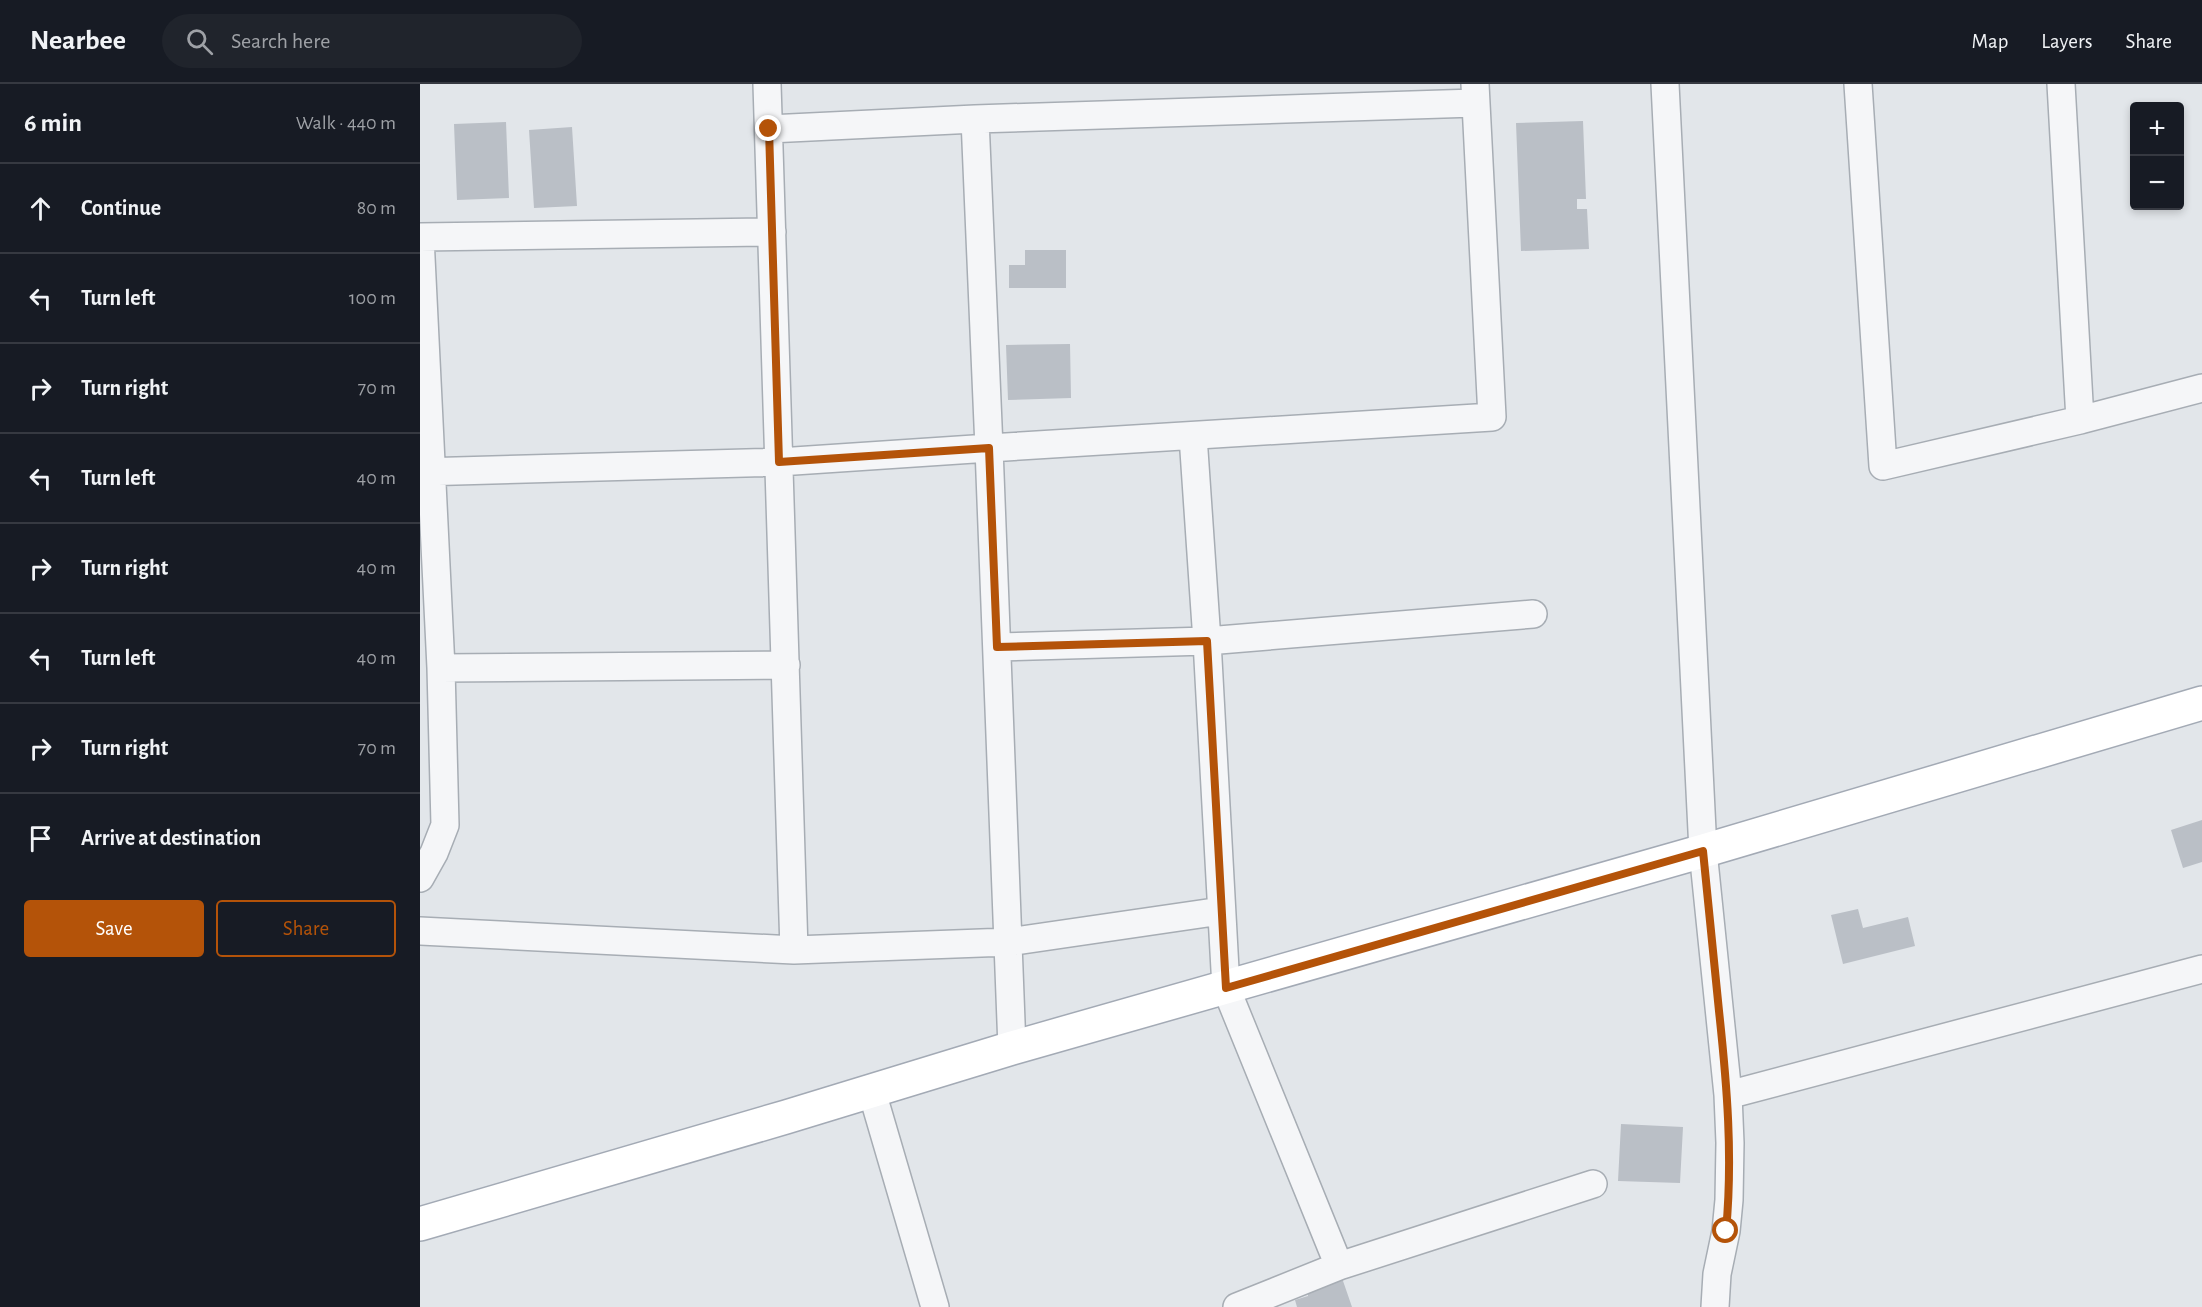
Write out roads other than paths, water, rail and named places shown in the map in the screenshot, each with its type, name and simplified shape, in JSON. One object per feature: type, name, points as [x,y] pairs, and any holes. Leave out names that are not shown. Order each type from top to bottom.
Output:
[{"type":"main road","points":[[420,1224],[872,1092],[1012,1048],[1703,851],[2202,703]]},
{"type":"street","points":[[767,84],[794,950]]},
{"type":"street","points":[[1665,84],[1703,851],[1728,1095],[1729,1200],[1726,1231],[1717,1274],[1715,1307]]},
{"type":"street","points":[[1858,84],[1883,466],[2080,420],[2202,387]]},
{"type":"street","points":[[2061,84],[2080,420]]},
{"type":"street","points":[[425,472],[779,462],[1492,417],[1475,93],[769,129]]},
{"type":"street","points":[[975,119],[1012,1048]]},
{"type":"street","points":[[420,878],[434,853],[445,825],[441,668],[425,472],[420,237],[772,232]]},
{"type":"street","points":[[1193,436],[1226,988],[1339,1266]]},
{"type":"street","points":[[997,647],[1207,641],[1533,614]]},
{"type":"street","points":[[441,668],[786,664]]},
{"type":"street","points":[[420,932],[794,950],[1008,942],[1221,911]]},
{"type":"street","points":[[1728,1095],[2202,969]]},
{"type":"street","points":[[872,1092],[935,1307]]},
{"type":"street","points":[[1237,1307],[1339,1266],[1593,1184]]}]
